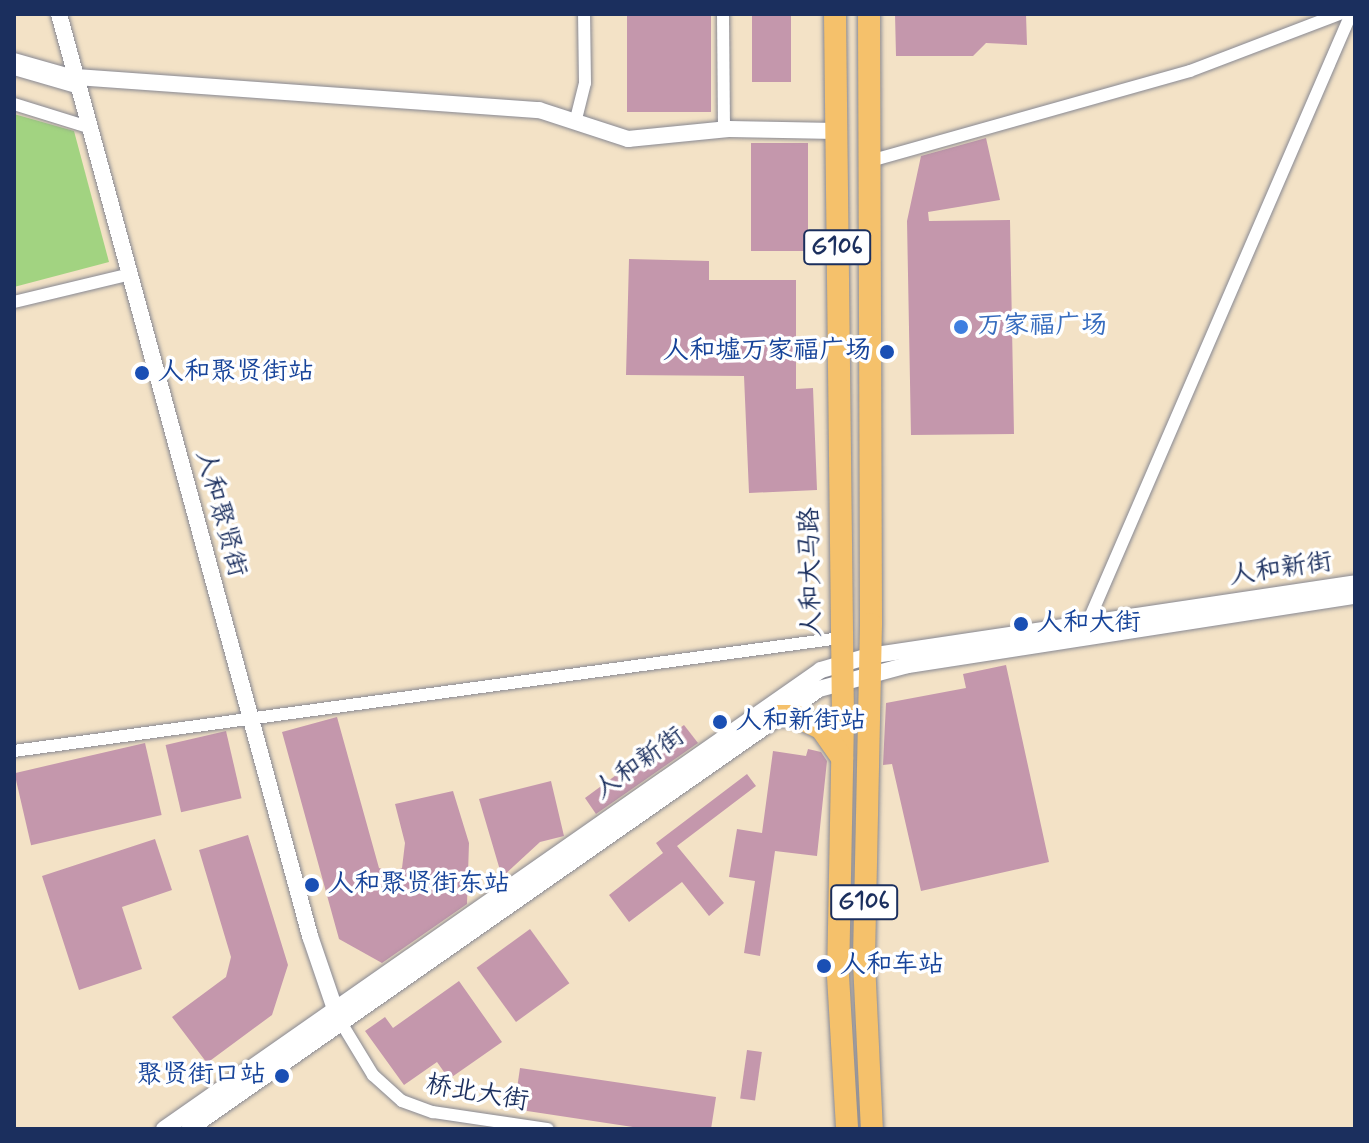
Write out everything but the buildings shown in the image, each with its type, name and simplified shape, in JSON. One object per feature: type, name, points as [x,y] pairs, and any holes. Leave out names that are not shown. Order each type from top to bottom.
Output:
[{"type":"highway","name":"人和大马路","points":[[835,14],[842,671],[838,968],[847,1129]]},
{"type":"highway","name":"G106","points":[[869,14],[871,478],[864,987],[872,1129]]},
{"type":"highway","points":[[838,479],[871,478]]},
{"type":"highway","points":[[775,716],[795,716],[821,728],[842,758]]},
{"type":"street","name":"人和聚贤街","points":[[59,14],[251,718],[338,1018]]},
{"type":"street","points":[[576,119],[585,83],[584,14]]},
{"type":"street","points":[[723,14],[724,130]]},
{"type":"street","points":[[870,161],[1190,71],[1339,14]]},
{"type":"street","points":[[1088,622],[1351,14]]},
{"type":"street","points":[[14,59],[78,82]]},
{"type":"street","points":[[14,69],[78,82],[539,110],[576,119],[605,135],[628,139],[724,130],[836,131]]},
{"type":"street","points":[[14,104],[91,128]]},
{"type":"street","points":[[14,302],[131,274]]},
{"type":"street","name":"人和新街","points":[[189,1129],[787,691],[842,671],[1088,622],[1355,583]]},
{"type":"street","name":"人和新街","points":[[869,665],[1355,596]]},
{"type":"street","points":[[14,751],[840,638]]},
{"type":"street","name":"人和新街","points":[[164,1129],[338,1018],[842,671]]},
{"type":"street","name":"桥北大街","points":[[338,1018],[366,1067],[402,1101],[433,1112],[548,1129]]},
{"type":"green space","points":[[14,114],[74,131],[109,262],[14,287]]},
{"type":"place","name":"万家福广场","points":[[961,327]]},
{"type":"place","name":"人和墟万家福广场","points":[[887,352]]},
{"type":"place","name":"人和聚贤街站","points":[[142,373]]},
{"type":"place","name":"人和大街","points":[[1021,624]]},
{"type":"place","name":"人和新街站","points":[[720,722]]},
{"type":"place","name":"人和聚贤街东站","points":[[312,885]]},
{"type":"place","name":"人和车站","points":[[824,966]]},
{"type":"place","name":"聚贤街口站","points":[[282,1076]]}]
